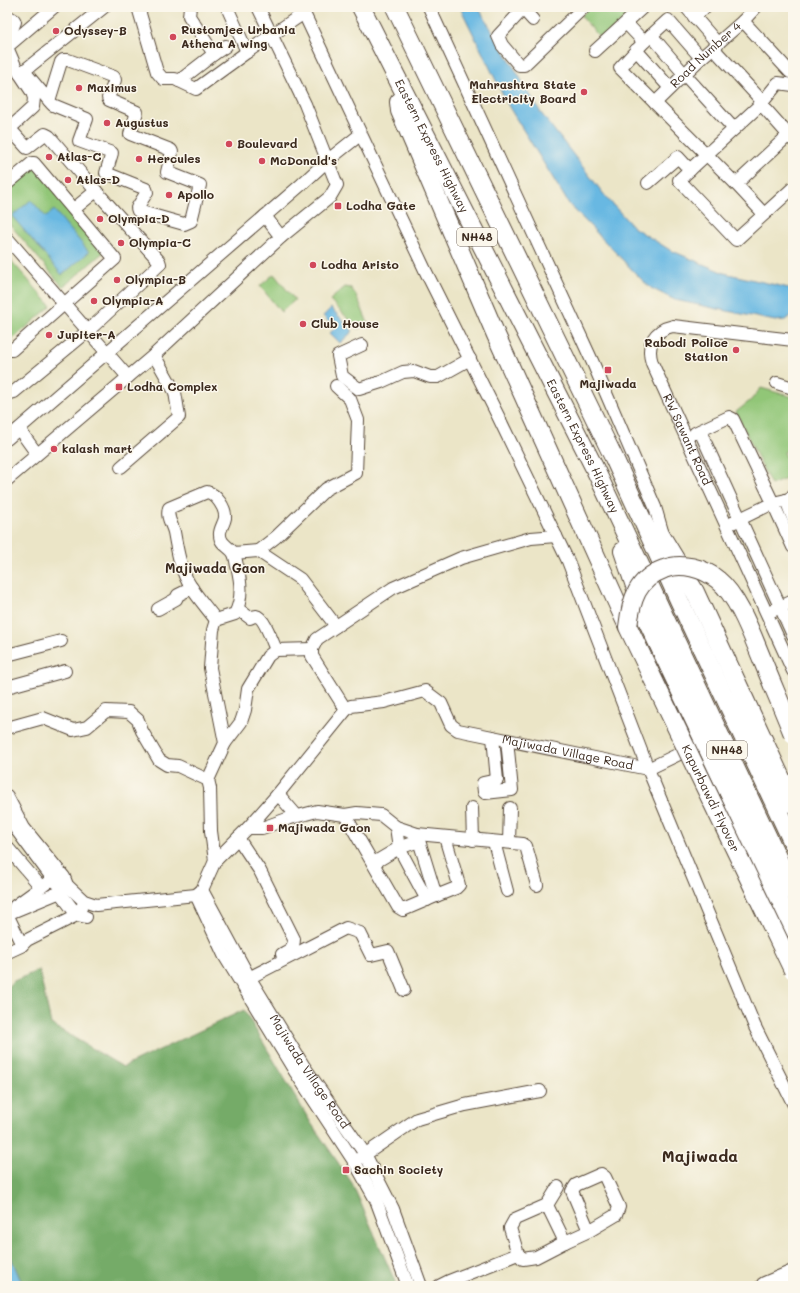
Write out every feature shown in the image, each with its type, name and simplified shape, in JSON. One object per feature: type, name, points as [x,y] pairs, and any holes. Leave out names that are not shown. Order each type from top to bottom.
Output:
[{"type":"highway","name":"Eastern Express Highway","points":[[361,7],[594,467],[662,609],[793,891]]},
{"type":"highway","name":"Eastern Express Highway","points":[[395,7],[614,458],[793,843]]},
{"type":"highway","name":"Kapurbawdi Flyover","points":[[394,74],[400,111],[496,335],[628,627],[793,970]]},
{"type":"highway","points":[[614,458],[695,592],[793,804]]},
{"type":"highway","points":[[594,467],[646,618],[793,929]]},
{"type":"highway","points":[[628,627],[630,609],[635,594],[643,582],[654,572],[668,567],[684,566],[701,570],[718,580],[736,601],[793,734]]},
{"type":"highway","points":[[764,1286],[793,1274]]},
{"type":"street","points":[[7,47],[54,7]]},
{"type":"street","points":[[17,72],[104,7]]},
{"type":"street","points":[[138,7],[157,72],[163,78],[175,79],[196,89],[272,36],[302,10],[426,272],[568,562],[648,769],[704,742]]},
{"type":"street","points":[[190,7],[189,16],[214,54]]},
{"type":"street","points":[[226,7],[247,52]]},
{"type":"street","points":[[7,480],[154,355],[282,237],[330,197],[337,186],[305,104],[258,7]]},
{"type":"street","points":[[429,7],[593,363],[655,507],[666,544]]},
{"type":"street","points":[[595,51],[643,7]]},
{"type":"street","points":[[686,7],[761,102],[792,136],[736,184]]},
{"type":"street","points":[[694,16],[705,7]]},
{"type":"street","points":[[533,20],[521,9],[498,36],[502,45],[519,65],[524,65],[577,9]]},
{"type":"street","points":[[747,12],[792,70],[734,129],[679,180],[736,240],[793,188]]},
{"type":"street","name":"Road Number 4","points":[[655,103],[701,58],[716,46],[747,12]]},
{"type":"street","points":[[7,394],[14,392],[88,331],[160,264],[50,136],[46,134],[27,148],[8,130],[33,107],[34,103],[32,92],[17,72],[7,47],[15,22],[9,15]]},
{"type":"street","points":[[701,58],[668,20],[644,42],[620,68],[764,214]]},
{"type":"street","points":[[626,23],[644,42],[685,75],[734,129]]},
{"type":"street","points":[[644,42],[670,88]]},
{"type":"street","points":[[179,81],[226,46]]},
{"type":"street","points":[[17,72],[53,105],[87,119],[79,141],[112,153],[106,173],[146,189],[146,192],[137,208],[138,211],[184,224],[191,221],[200,185],[167,172],[172,152],[170,150],[130,134],[137,112],[109,100],[108,98],[115,80],[114,78],[68,60],[63,60],[61,62],[49,101]]},
{"type":"street","points":[[778,83],[793,85]]},
{"type":"street","points":[[7,439],[327,161],[361,134]]},
{"type":"street","points":[[648,183],[678,157],[690,170]]},
{"type":"street","points":[[7,184],[34,162],[115,259],[12,350],[7,348]]},
{"type":"street","points":[[74,209],[96,191]]},
{"type":"street","points":[[265,216],[282,237]]},
{"type":"street","points":[[7,238],[128,377]]},
{"type":"street","name":"RW Sawant Road","points":[[793,340],[673,326],[656,334],[650,345],[650,357],[793,671]]},
{"type":"street","points":[[362,345],[338,356],[342,376],[359,388],[381,382],[404,372],[414,371],[430,377],[438,376],[470,360]]},
{"type":"street","points":[[121,467],[179,417],[175,392],[154,355]]},
{"type":"street","points":[[776,383],[793,388]]},
{"type":"street","points":[[234,553],[258,551],[276,537],[326,489],[356,473],[358,420],[350,399],[336,386]]},
{"type":"street","points":[[686,438],[729,417],[733,419],[793,547]]},
{"type":"street","points":[[19,429],[37,454]]},
{"type":"street","points":[[700,431],[793,636]]},
{"type":"street","points":[[207,492],[212,493],[223,507],[225,517],[220,536],[223,544],[234,553],[241,582],[241,594],[235,614],[216,620],[192,588],[182,569],[174,540],[174,532],[167,513],[169,508],[207,492]]},
{"type":"street","points":[[727,525],[773,503],[790,497],[793,518]]},
{"type":"street","points":[[7,817],[21,830],[56,876],[57,883],[67,885],[84,901],[96,905],[199,892],[216,861],[278,794],[346,710],[312,656],[312,650],[317,639],[393,588],[461,558],[531,538],[556,536]]},
{"type":"street","points":[[258,551],[300,579],[336,626]]},
{"type":"street","points":[[158,609],[176,600],[178,595],[192,588]]},
{"type":"street","points":[[766,613],[793,601]]},
{"type":"street","points":[[238,608],[250,618],[256,616],[261,619],[276,650]]},
{"type":"street","points":[[216,620],[213,630],[210,668],[225,743]]},
{"type":"street","points":[[7,655],[61,641]]},
{"type":"street","points":[[216,861],[211,831],[210,788],[208,780],[225,743],[241,722],[246,710],[248,689],[268,656],[276,650],[312,650]]},
{"type":"street","points":[[7,687],[65,671]]},
{"type":"street","name":"Majiwada Village Road","points":[[346,710],[351,706],[384,702],[425,691],[441,703],[451,726],[458,730],[493,737],[509,745],[648,769],[755,1027],[793,1103]]},
{"type":"street","points":[[7,728],[43,718],[73,730],[87,727],[106,711],[129,712],[138,720],[142,731],[159,760],[167,766],[178,766],[208,780]]},
{"type":"street","points":[[493,737],[497,780],[483,783],[485,794],[512,790],[509,745]]},
{"type":"street","points":[[494,751],[509,745]]},
{"type":"street","points":[[509,745],[515,783]]},
{"type":"street","points":[[278,794],[297,816]]},
{"type":"street","points":[[7,796],[21,830]]},
{"type":"street","points":[[472,808],[473,840]]},
{"type":"street","points":[[509,842],[510,808]]},
{"type":"street","points":[[248,828],[262,828],[317,811],[345,815],[357,813],[382,815],[396,827],[418,837],[445,837],[523,844],[526,846],[537,885]]},
{"type":"street","points":[[345,815],[398,907],[403,910],[456,888],[459,885],[445,837]]},
{"type":"street","points":[[396,827],[399,848],[432,898]]},
{"type":"street","points":[[418,837],[432,898]]},
{"type":"street","points":[[377,861],[418,837]]},
{"type":"street","points":[[238,838],[260,871],[294,939],[294,946],[291,950],[245,977]]},
{"type":"street","points":[[494,842],[507,891]]},
{"type":"street","points":[[7,847],[39,889],[61,894],[82,916]]},
{"type":"street","points":[[22,945],[8,914],[56,876]]},
{"type":"street","points":[[10,909],[39,889]]},
{"type":"street","name":"Majiwada Village Road","points":[[199,892],[245,977],[303,1065],[365,1154],[381,1198],[393,1208],[421,1286]]},
{"type":"street","points":[[82,916],[84,901]]},
{"type":"street","points":[[7,951],[22,945],[27,940],[82,916]]},
{"type":"street","points":[[245,977],[346,928],[360,933],[371,955],[388,951],[404,990]]},
{"type":"street","points":[[245,977],[296,1073],[354,1161],[381,1198],[408,1286]]},
{"type":"street","points":[[354,1161],[417,1119],[465,1105],[540,1091]]},
{"type":"street","points":[[558,1187],[547,1205],[515,1219],[510,1228],[518,1254],[523,1259],[536,1257],[589,1231],[616,1215],[618,1207],[605,1177],[601,1174],[576,1185],[572,1191],[589,1231]]},
{"type":"street","points":[[547,1205],[565,1242]]},
{"type":"street","points":[[439,1286],[518,1254]]},
{"type":"green space","points":[[590,7],[637,7],[602,40],[581,16]]},
{"type":"green space","points":[[34,166],[106,250],[63,287],[7,221],[7,190]]},
{"type":"green space","points":[[7,256],[51,306],[7,344]]},
{"type":"green space","points":[[274,274],[295,300],[281,312],[260,286]]},
{"type":"green space","points":[[345,287],[351,288],[356,295],[368,323],[358,329],[330,300]]},
{"type":"green space","points":[[761,388],[793,397],[793,448],[784,452],[793,472],[793,476],[771,485],[736,412],[751,400]]},
{"type":"green space","points":[[39,970],[51,1024],[123,1067],[244,1010],[311,1123],[352,1183],[397,1286],[23,1286],[7,1248],[7,987],[14,981]]},
{"type":"water","points":[[460,7],[478,7],[541,113],[606,197],[633,227],[670,250],[724,273],[793,289],[793,314],[785,320],[775,321],[675,300],[651,288],[640,278],[569,204],[509,107]]},
{"type":"water","points":[[31,200],[46,217],[54,210],[89,252],[62,275],[12,216]]},
{"type":"water","points":[[331,308],[353,331],[340,343],[330,333],[335,328],[323,316]]},
{"type":"water","points":[[7,1248],[23,1286],[7,1286]]},
{"type":"place","name":"Odyssey-B","points":[[56,31]]},
{"type":"place","name":"Rustomjee Urbania Athena A wing","points":[[173,37]]},
{"type":"place","name":"Maximus","points":[[79,88]]},
{"type":"place","name":"Mahrashtra State Electricity Board","points":[[584,92]]},
{"type":"place","name":"Augustus","points":[[107,123]]},
{"type":"place","name":"Boulevard","points":[[229,144]]},
{"type":"place","name":"Atlas-C","points":[[49,157]]},
{"type":"place","name":"Hercules","points":[[139,159]]},
{"type":"place","name":"McDonald's","points":[[262,161]]},
{"type":"place","name":"Atlas-D","points":[[68,180]]},
{"type":"place","name":"Apollo","points":[[169,195]]},
{"type":"place","name":"Lodha Gate","points":[[338,206]]},
{"type":"place","name":"Olympia-D","points":[[100,219]]},
{"type":"place","name":"Olympia-C","points":[[121,243]]},
{"type":"place","name":"Lodha Aristo","points":[[313,265]]},
{"type":"place","name":"Olympia-B","points":[[117,280]]},
{"type":"place","name":"Olympia-A","points":[[94,301]]},
{"type":"place","name":"Club House","points":[[303,324]]},
{"type":"place","name":"Jupiter-A","points":[[49,335]]},
{"type":"place","name":"Rabodi Police Station","points":[[736,350]]},
{"type":"place","name":"Majiwada","points":[[608,370]]},
{"type":"place","name":"Lodha Complex","points":[[119,387]]},
{"type":"place","name":"kalash mart","points":[[54,449]]},
{"type":"place","name":"Majiwada Gaon","points":[[270,828]]},
{"type":"place","name":"Sachin Society","points":[[346,1170]]},
{"type":"district","name":"Majiwada Gaon","points":[[215,568]]},
{"type":"district","name":"Majiwada","points":[[700,1156]]}]
